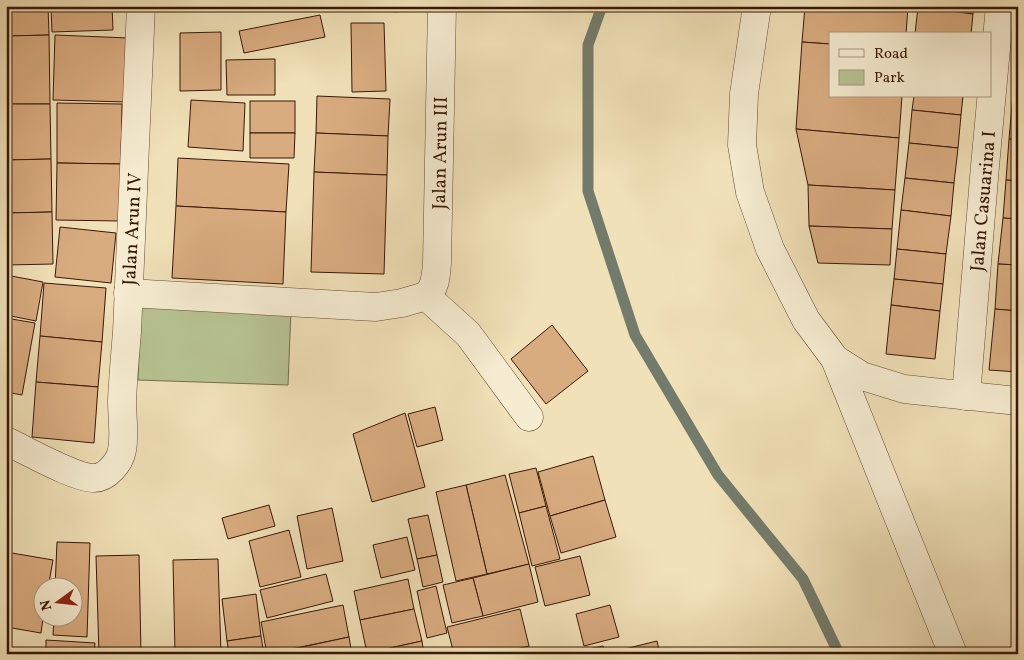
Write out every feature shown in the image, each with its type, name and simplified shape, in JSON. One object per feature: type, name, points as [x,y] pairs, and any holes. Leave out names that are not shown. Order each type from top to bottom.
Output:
[{"type":"street","name":"Jalan Arun IV","points":[[6,441],[76,474],[94,478],[103,476],[110,470],[116,464],[122,451],[123,381],[127,332],[142,6]]},
{"type":"street","name":"Jalan Arun III","points":[[426,296],[431,292],[437,262],[442,6]]},
{"type":"street","points":[[757,6],[744,94],[742,144],[750,192],[770,249],[806,320],[835,359],[953,654]]},
{"type":"street","name":"Jalan Casuarina I","points":[[992,92],[1000,6]]},
{"type":"street","name":"Jalan Casuarina I","points":[[966,396],[991,98]]},
{"type":"street","points":[[128,293],[376,307],[402,303],[426,296],[468,334],[529,417]]},
{"type":"street","points":[[835,359],[862,376],[904,389],[1018,401]]},
{"type":"green space","points":[[141,304],[291,310],[288,385],[138,380]]},
{"type":"building","points":[[6,6],[48,6],[49,35],[6,36]]},
{"type":"building","points":[[51,6],[112,6],[113,30],[52,32]]},
{"type":"building","points":[[171,6],[286,6],[286,11],[171,9]]},
{"type":"building","points":[[299,6],[398,6],[398,12]]},
{"type":"building","points":[[805,6],[908,7],[906,32],[829,32],[829,44],[802,42]]},
{"type":"building","points":[[918,6],[974,6],[973,14]]},
{"type":"building","points":[[918,7],[973,14],[971,32],[915,32]]},
{"type":"building","points":[[320,15],[325,37],[244,53],[239,31]]},
{"type":"building","points":[[351,23],[384,23],[386,91],[352,92]]},
{"type":"building","points":[[221,32],[221,90],[180,91],[180,33]]},
{"type":"building","points":[[49,35],[50,104],[6,104],[6,36]]},
{"type":"building","points":[[55,35],[129,38],[127,102],[53,100]]},
{"type":"building","points":[[802,42],[829,44],[829,98],[902,98],[899,138],[796,129]]},
{"type":"building","points":[[275,59],[275,95],[227,95],[226,60]]},
{"type":"building","points":[[1015,73],[1018,74],[1018,106],[1012,105]]},
{"type":"building","points":[[317,96],[390,99],[388,136],[316,133]]},
{"type":"building","points":[[914,98],[963,98],[961,115],[912,110]]},
{"type":"building","points":[[191,100],[245,103],[243,151],[188,147]]},
{"type":"building","points":[[250,101],[295,101],[295,133],[250,133]]},
{"type":"building","points":[[57,103],[122,104],[121,164],[57,163]]},
{"type":"building","points":[[6,104],[50,104],[51,159],[6,160]]},
{"type":"building","points":[[1012,105],[1018,106],[1018,140],[1009,139]]},
{"type":"building","points":[[912,110],[961,115],[958,148],[909,143]]},
{"type":"building","points":[[796,129],[899,138],[895,190],[808,185]]},
{"type":"building","points":[[250,133],[295,133],[294,158],[250,158]]},
{"type":"building","points":[[316,133],[388,136],[387,175],[314,172]]},
{"type":"building","points":[[1009,139],[1018,140],[1018,181],[1006,180]]},
{"type":"building","points":[[909,143],[958,148],[954,183],[905,178]]},
{"type":"building","points":[[178,158],[289,164],[286,212],[176,206]]},
{"type":"building","points":[[51,159],[52,212],[6,213],[6,160]]},
{"type":"building","points":[[57,163],[121,164],[120,221],[56,220]]},
{"type":"building","points":[[314,172],[387,175],[384,274],[311,272]]},
{"type":"building","points":[[905,178],[954,183],[951,216],[901,210]]},
{"type":"building","points":[[1006,180],[1018,181],[1018,219],[1003,218]]},
{"type":"building","points":[[808,185],[895,190],[892,229],[809,226]]},
{"type":"building","points":[[176,206],[286,212],[283,284],[172,278]]},
{"type":"building","points":[[901,210],[951,216],[946,254],[897,249]]},
{"type":"building","points":[[52,212],[53,264],[6,265],[6,213]]},
{"type":"building","points":[[1003,218],[1018,219],[1018,265],[998,264]]},
{"type":"building","points":[[809,226],[892,229],[890,265],[818,263]]},
{"type":"building","points":[[60,227],[116,233],[111,283],[55,277]]},
{"type":"building","points":[[897,249],[946,254],[943,284],[894,279]]},
{"type":"building","points":[[998,264],[1018,265],[1018,311],[995,309]]},
{"type":"building","points":[[6,275],[43,282],[36,321],[6,315]]},
{"type":"building","points":[[894,279],[943,284],[940,311],[891,305]]},
{"type":"building","points":[[44,283],[106,288],[102,342],[40,336]]},
{"type":"building","points":[[891,305],[940,311],[935,359],[886,354]]},
{"type":"building","points":[[995,309],[1018,311],[1018,372],[989,370]]},
{"type":"building","points":[[6,318],[35,323],[22,395],[6,392]]},
{"type":"building","points":[[552,325],[588,371],[546,404],[511,359]]},
{"type":"building","points":[[40,336],[102,342],[98,387],[36,382]]},
{"type":"building","points":[[36,382],[98,387],[94,443],[32,437]]},
{"type":"building","points":[[435,407],[443,440],[417,447],[408,414]]},
{"type":"building","points":[[405,413],[425,487],[372,502],[353,434]]},
{"type":"building","points":[[593,456],[605,500],[550,516],[538,472]]},
{"type":"building","points":[[536,468],[546,506],[519,513],[509,474]]},
{"type":"building","points":[[505,475],[529,564],[487,574],[466,485]]},
{"type":"building","points":[[466,485],[487,574],[456,581],[436,492]]},
{"type":"building","points":[[605,500],[616,537],[561,553],[550,516]]},
{"type":"building","points":[[269,505],[275,526],[228,539],[222,518]]},
{"type":"building","points":[[546,506],[560,559],[532,566],[519,513]]},
{"type":"building","points":[[332,508],[343,561],[307,569],[297,516]]},
{"type":"building","points":[[428,515],[437,555],[417,559],[408,519]]},
{"type":"building","points":[[289,530],[301,577],[260,587],[249,541]]},
{"type":"building","points":[[407,537],[415,570],[381,578],[373,545]]},
{"type":"building","points":[[57,542],[90,543],[87,637],[53,635],[53,628],[82,628],[82,578],[55,578]]},
{"type":"building","points":[[6,552],[53,560],[50,578],[32,578],[32,628],[42,628],[41,633],[6,627]]},
{"type":"building","points":[[139,555],[141,654],[99,654],[96,556]]},
{"type":"building","points":[[437,555],[443,582],[423,587],[417,559]]},
{"type":"building","points":[[580,556],[590,595],[545,606],[535,567]]},
{"type":"building","points":[[218,559],[221,654],[175,654],[173,560]]},
{"type":"building","points":[[529,564],[538,602],[483,616],[473,578]]},
{"type":"building","points":[[326,574],[333,601],[267,618],[260,590]]},
{"type":"building","points":[[473,578],[483,616],[452,623],[443,585]]},
{"type":"building","points":[[408,579],[414,609],[360,620],[354,591]]},
{"type":"building","points":[[436,586],[447,633],[427,638],[417,591]]},
{"type":"building","points":[[256,594],[261,636],[227,641],[222,599]]},
{"type":"building","points":[[343,605],[349,637],[267,654],[261,622]]},
{"type":"building","points":[[610,605],[619,637],[584,646],[576,614]]},
{"type":"building","points":[[414,609],[422,641],[367,653],[360,620]]},
{"type":"building","points":[[520,609],[529,646],[495,654],[454,654],[447,627]]},
{"type":"building","points":[[261,636],[264,654],[229,654],[227,641]]},
{"type":"building","points":[[349,637],[352,654],[270,654]]},
{"type":"building","points":[[46,640],[95,643],[94,654],[46,654]]},
{"type":"building","points":[[422,641],[424,654],[367,653]]},
{"type":"building","points":[[657,641],[660,654],[612,654],[612,652]]},
{"type":"building","points":[[603,646],[605,654],[580,654],[579,651]]},
{"type":"waterway","points":[[602,6],[588,45],[588,191],[635,335],[718,475],[803,579],[839,654]]}]
